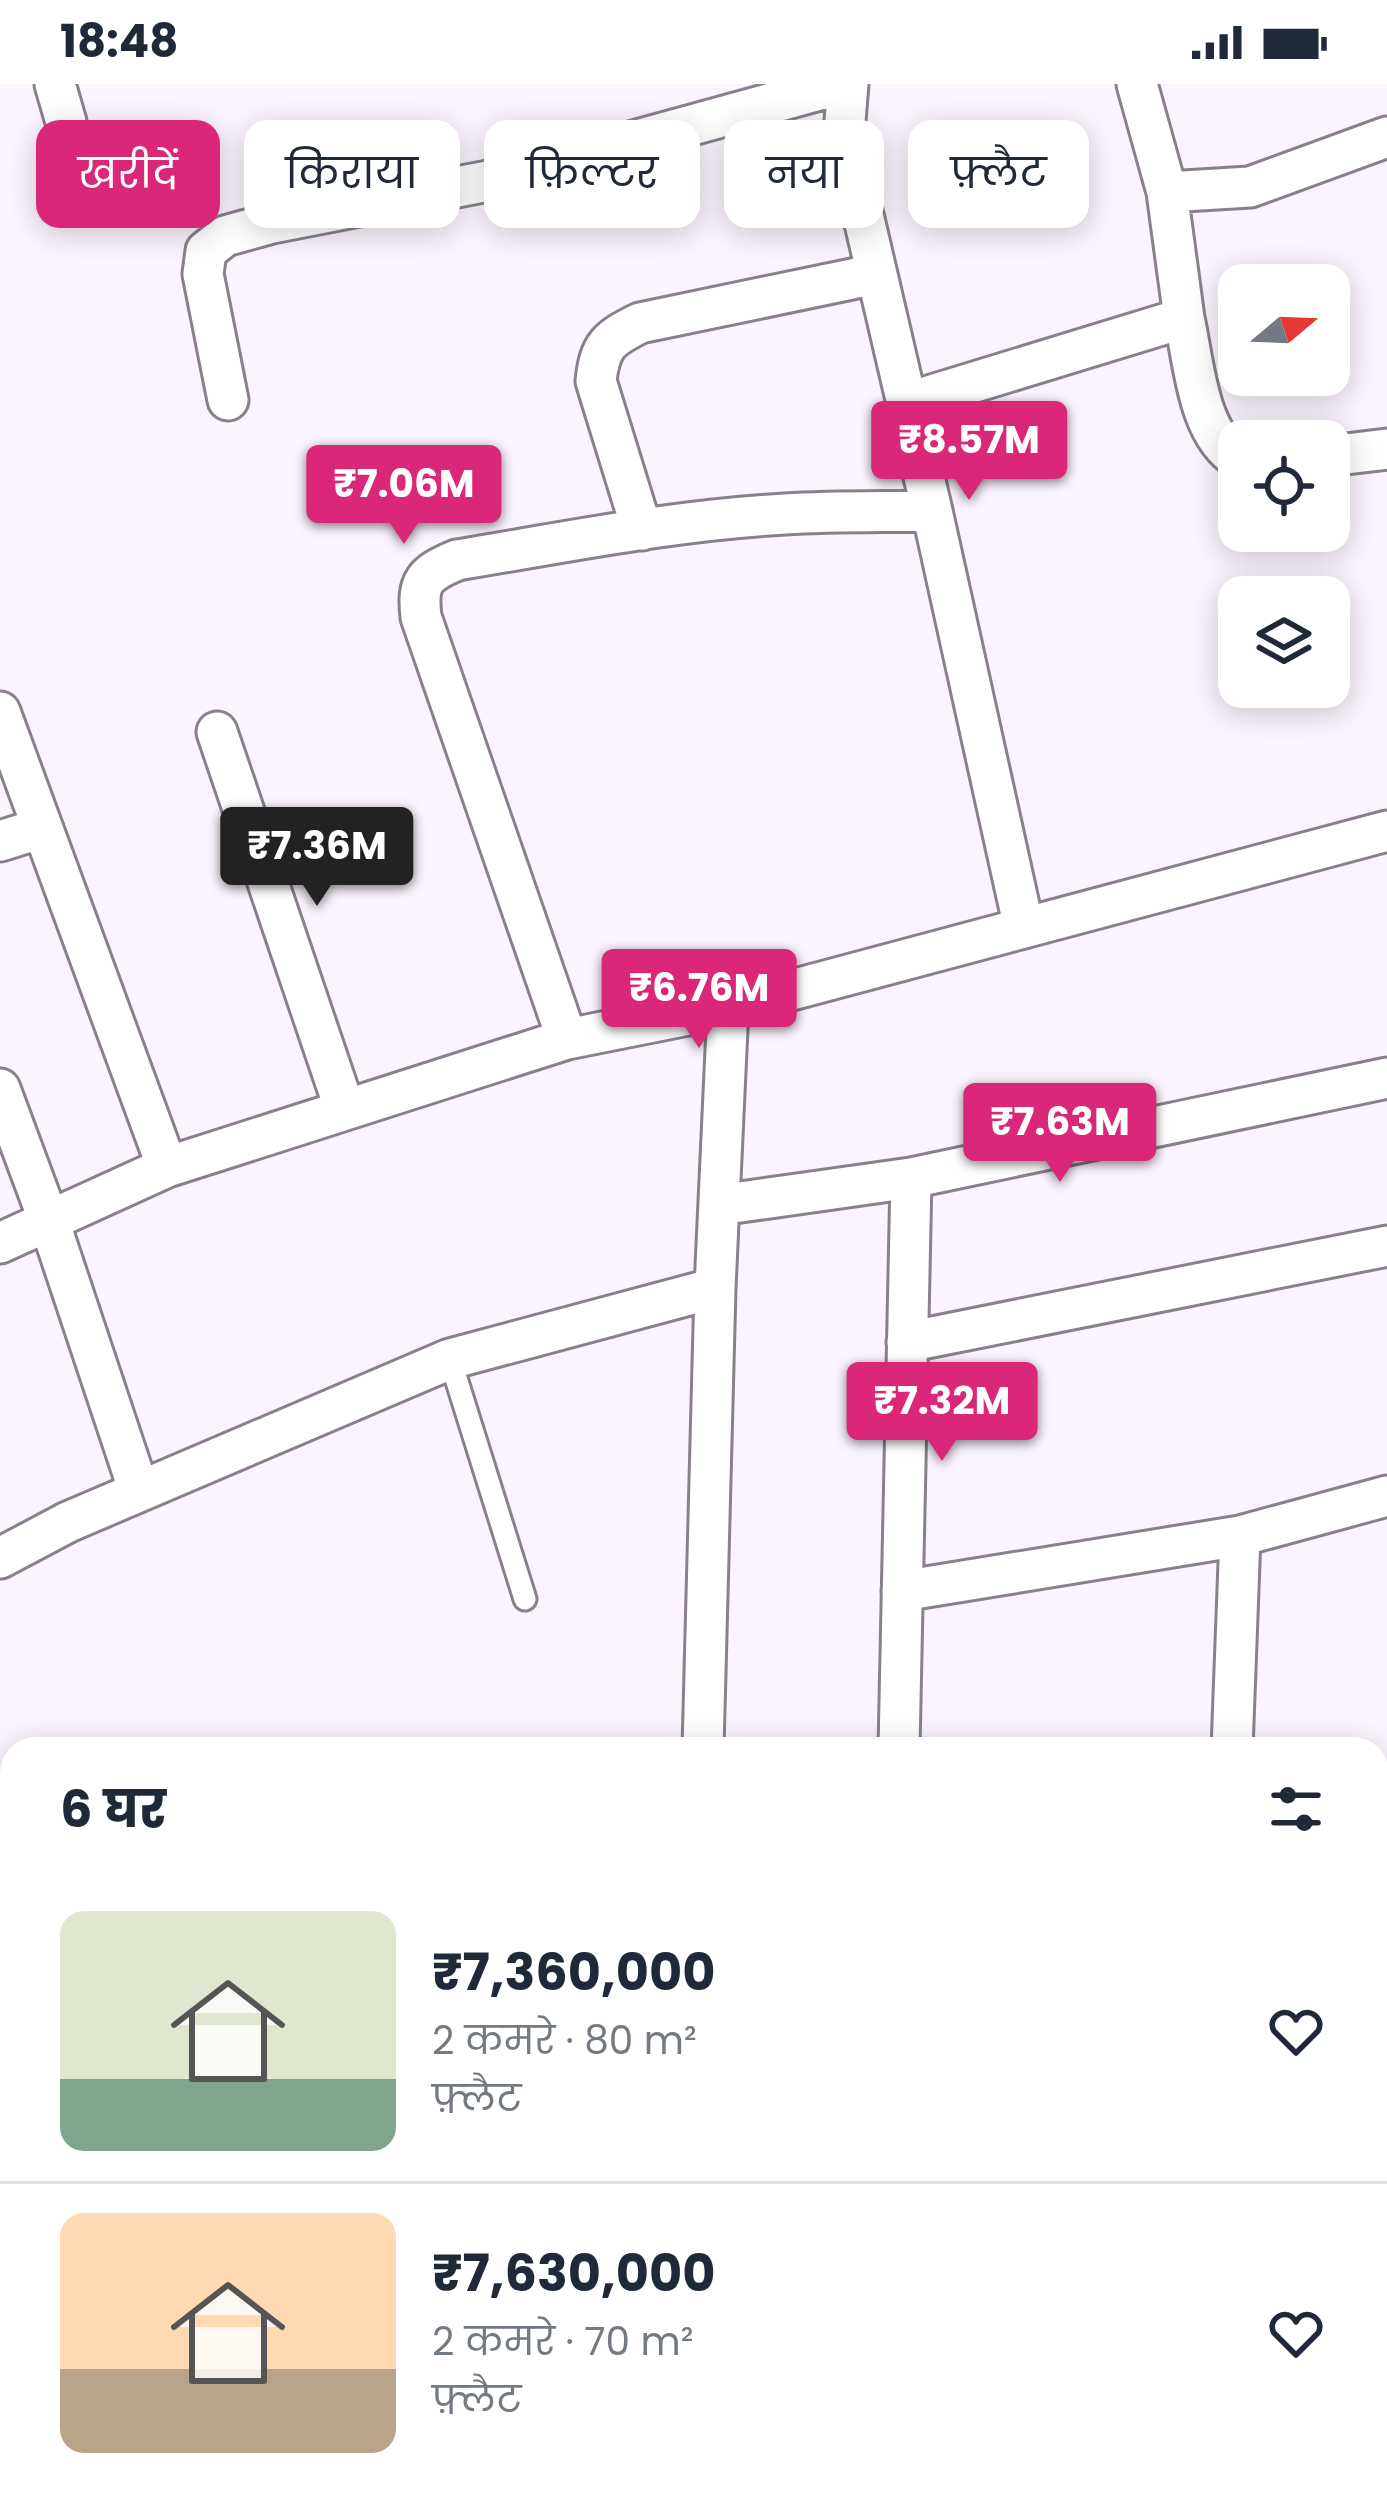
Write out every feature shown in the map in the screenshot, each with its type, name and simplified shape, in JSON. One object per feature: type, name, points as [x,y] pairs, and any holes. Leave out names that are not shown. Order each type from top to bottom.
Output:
[{"type":"street","points":[[55,84],[65,120]]},
{"type":"street","points":[[229,400],[202,274],[206,250],[225,236],[488,182],[844,84],[844,133],[1024,928]]},
{"type":"street","points":[[1137,84],[1167,191],[1184,318],[1206,418],[1218,441]]},
{"type":"street","points":[[1167,191],[1250,187],[1387,137]]},
{"type":"street","points":[[642,530],[596,381],[598,357],[611,338],[640,323],[876,274]]},
{"type":"street","points":[[906,403],[1184,318]]},
{"type":"street","points":[[1350,453],[1387,449]]},
{"type":"street","points":[[567,1039],[422,617],[418,591],[426,578],[457,560],[642,530],[785,514],[932,511]]},
{"type":"street","points":[[0,712],[167,1167]]},
{"type":"street","points":[[218,732],[345,1110]]},
{"type":"street","points":[[0,841],[42,828]]},
{"type":"street","points":[[0,1244],[167,1167],[567,1039],[728,1007],[1387,831]]},
{"type":"street","points":[[703,1737],[728,1007]]},
{"type":"street","points":[[718,1205],[911,1178],[1387,1078]]},
{"type":"street","points":[[0,1089],[139,1491]]},
{"type":"street","points":[[898,1737],[911,1178]]},
{"type":"street","points":[[907,1342],[1387,1246]]},
{"type":"street","points":[[0,1558],[68,1522],[450,1360],[715,1288]]},
{"type":"street","points":[[902,1592],[1240,1536],[1387,1496]]},
{"type":"street","points":[[1232,1737],[1240,1536]]},
{"type":"lane","points":[[450,1360],[525,1599]]}]
